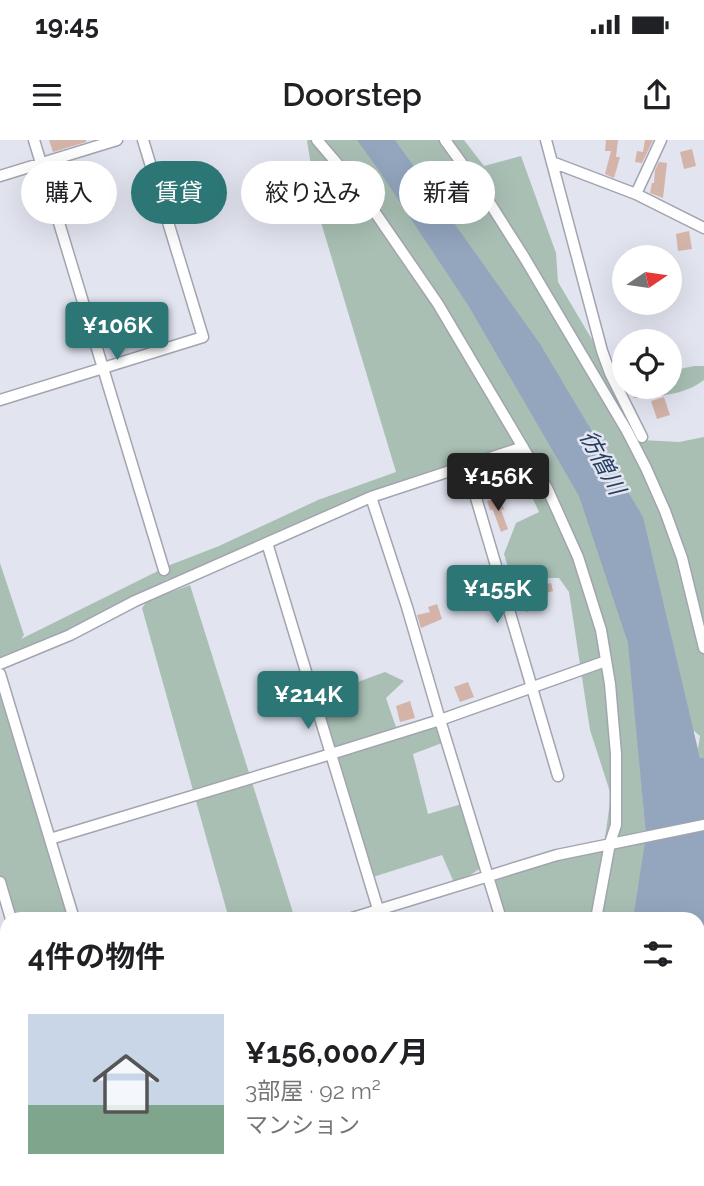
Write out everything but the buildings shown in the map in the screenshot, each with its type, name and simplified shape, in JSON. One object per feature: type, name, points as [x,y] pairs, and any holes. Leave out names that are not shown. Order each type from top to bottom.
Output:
[{"type":"street","points":[[34,140],[41,161]]},
{"type":"street","points":[[49,161],[117,140]]},
{"type":"street","points":[[0,400],[203,337],[143,140]]},
{"type":"street","points":[[317,140],[359,189],[438,304],[547,488],[578,557],[601,630],[610,684],[616,754],[616,825],[598,912]]},
{"type":"street","points":[[446,140],[524,257],[646,468],[682,558],[704,648]]},
{"type":"street","points":[[546,140],[602,351],[642,437]]},
{"type":"street","points":[[636,194],[661,140]]},
{"type":"street","points":[[552,162],[636,194],[704,228]]},
{"type":"street","points":[[0,176],[21,170]]},
{"type":"street","points":[[60,224],[164,570]]},
{"type":"street","points":[[0,664],[70,635],[135,601],[372,497],[523,447]]},
{"type":"street","points":[[466,464],[558,776]]},
{"type":"street","points":[[372,497],[499,912]]},
{"type":"street","points":[[267,543],[379,912]]},
{"type":"street","points":[[50,839],[440,720],[606,661]]},
{"type":"street","points":[[0,674],[72,912]]},
{"type":"street","points":[[385,912],[487,875],[557,855],[704,825]]},
{"type":"street","points":[[0,883],[9,912]]},
{"type":"green space","points":[[308,140],[464,140],[480,161],[399,161],[399,224],[495,224],[495,163],[521,156],[556,253],[558,282],[612,379],[612,399],[622,399],[642,440],[679,442],[704,437],[704,758],[700,758],[698,749],[700,736],[694,731],[636,721],[646,836],[638,912],[499,912],[487,875],[604,845],[611,795],[590,730],[569,592],[559,578],[545,578],[514,587],[504,554],[516,523],[539,512],[514,458],[326,516],[196,573],[168,579],[57,640],[0,664],[0,563],[24,635],[21,639],[170,565],[219,546],[318,500],[396,472],[322,224],[385,224],[385,161],[310,161]]},
{"type":"green space","points":[[704,366],[704,380],[682,391],[682,368]]},
{"type":"green space","points":[[190,585],[293,912],[227,912],[142,608],[147,601]]},
{"type":"green space","points":[[385,672],[404,681],[386,698],[398,733],[409,736],[440,720],[442,743],[413,754],[428,814],[465,803],[481,868],[455,885],[442,855],[373,877],[314,698]]},
{"type":"green space","points":[[0,674],[67,912],[10,912],[0,881]]},
{"type":"water","points":[[357,140],[395,140],[410,161],[399,161],[399,201],[385,180],[385,161],[372,161]]},
{"type":"water","name":"彷僧川","points":[[414,224],[455,224],[540,344],[643,517],[700,758],[704,758],[704,912],[634,912],[646,836],[628,643],[579,496],[468,305]]}]
